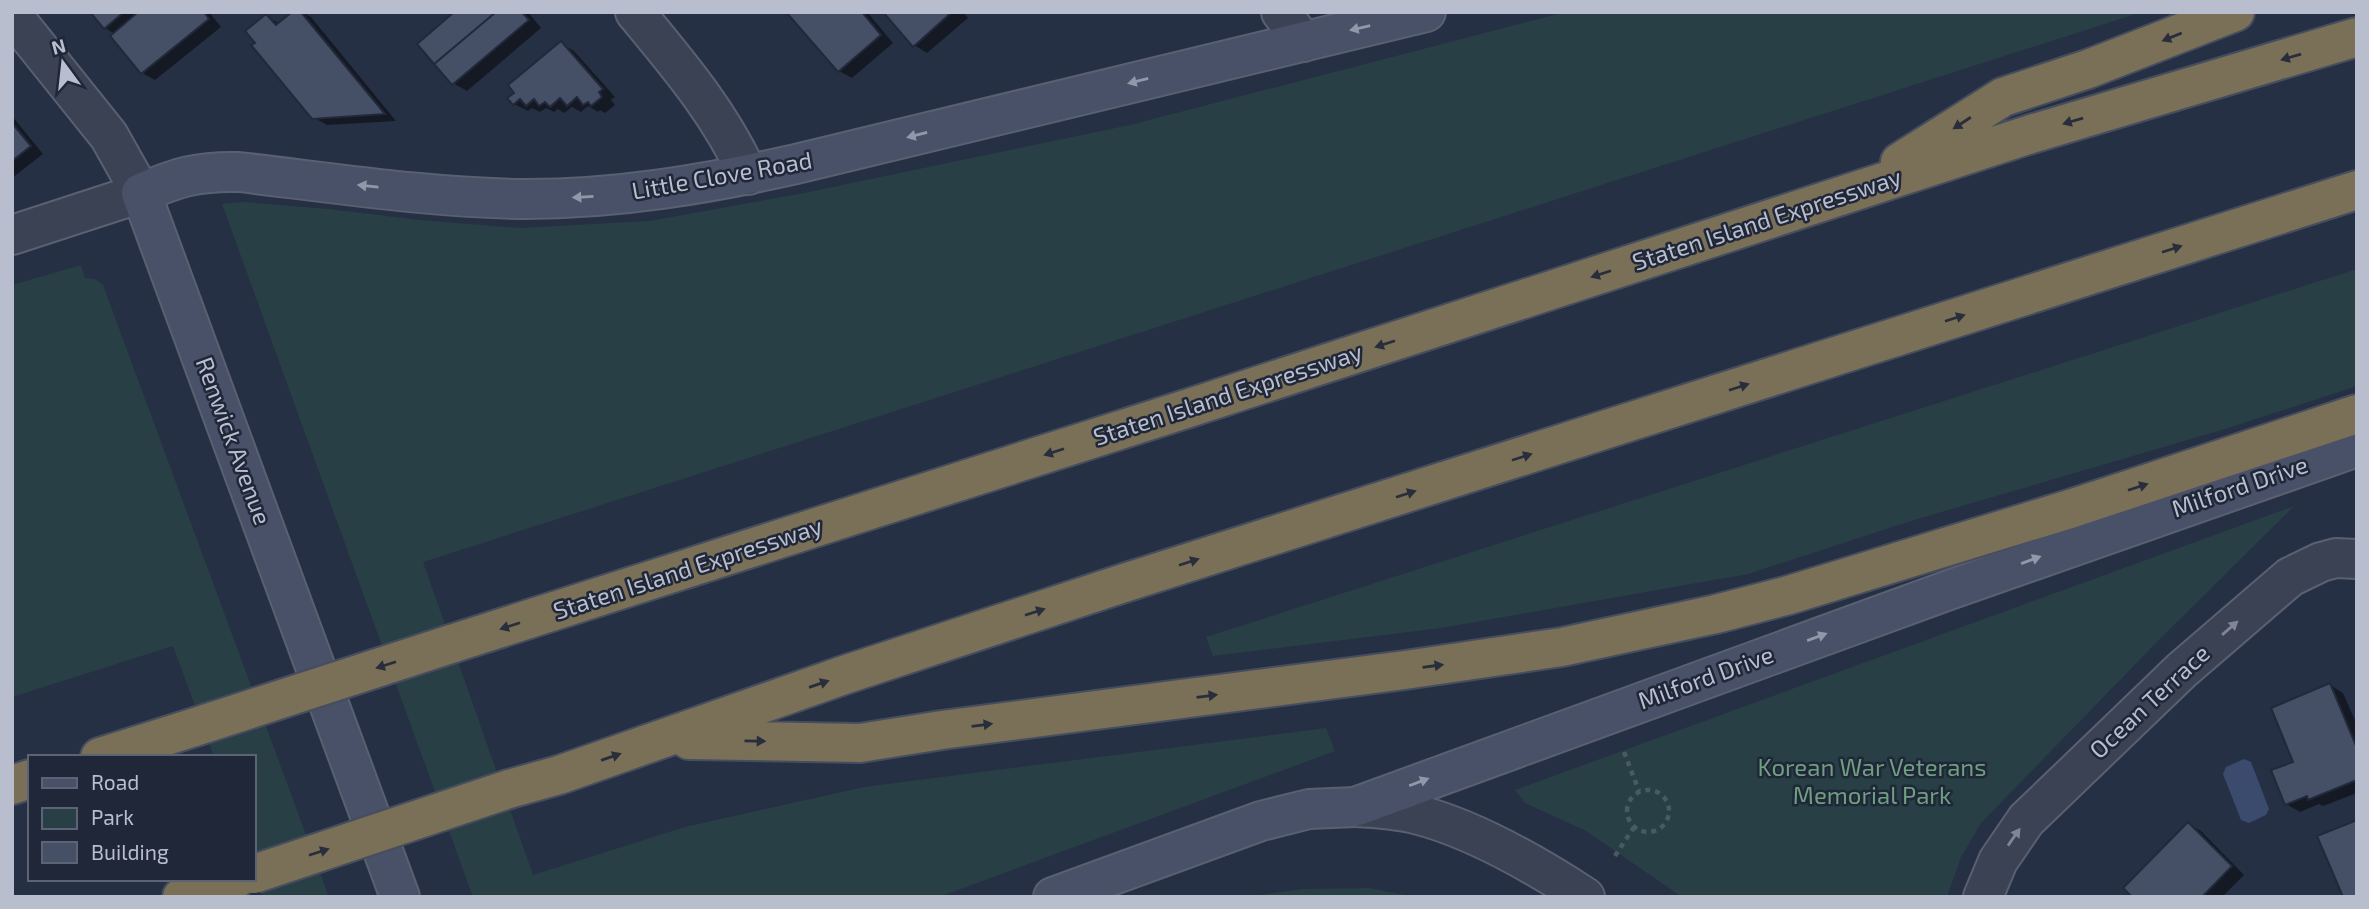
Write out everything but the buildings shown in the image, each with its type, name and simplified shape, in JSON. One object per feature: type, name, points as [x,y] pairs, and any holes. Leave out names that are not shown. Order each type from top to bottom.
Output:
[{"type":"highway","points":[[1853,192],[2003,96],[2088,69],[2235,12]]},
{"type":"highway","name":"Staten Island Expressway","points":[[106,755],[2031,134],[2357,37]]},
{"type":"highway","points":[[256,873],[509,789],[559,775],[845,675],[1124,583],[2357,190]]},
{"type":"highway","points":[[663,739],[860,743],[1575,645],[1789,595],[2073,508],[2357,414]]},
{"type":"highway","points":[[182,897],[230,881]]},
{"type":"street","points":[[635,12],[706,100],[732,141],[748,175]]},
{"type":"street","name":"Little Clove Road","points":[[12,235],[141,193],[181,177],[210,171],[436,194],[525,199],[644,192],[748,175],[1292,27],[1426,12]]},
{"type":"street","name":"Renwick Avenue","points":[[12,15],[109,136],[141,193],[400,897]]},
{"type":"street","name":"Milford Drive","points":[[1053,897],[1261,821],[1309,809],[1355,807],[1949,590],[2357,447]]},
{"type":"street","name":"Ocean Terrace","points":[[1983,897],[1998,862],[2026,820],[2182,670],[2290,577],[2336,558],[2357,559]]},
{"type":"street","points":[[1355,807],[1386,808],[1449,825],[1543,871],[1586,897]]},
{"type":"path","points":[[1622,748],[1639,790]]},
{"type":"path","points":[[1639,790],[1660,793],[1669,803],[1669,817],[1661,828],[1641,831],[1634,827],[1627,816],[1629,801],[1639,790]]},
{"type":"path","points":[[1615,856],[1634,827]]},
{"type":"green space","points":[[1565,12],[2142,12],[423,562],[533,875],[685,827],[864,787],[1326,728],[1335,751],[939,897],[473,897],[222,204],[243,202],[520,228],[649,221],[804,193],[1130,125]]},
{"type":"green space","points":[[81,265],[85,278],[95,279],[103,285],[329,897],[264,897],[256,874],[256,755],[213,755],[173,646],[12,697],[12,285]]},
{"type":"green space","points":[[2357,269],[2357,386],[2225,429],[1914,520],[1748,574],[1441,628],[1213,656],[1206,637]]},
{"type":"green space","name":"Korean War Veterans Memorial Park","points":[[2294,506],[1981,823],[1961,857],[1947,897],[1682,897],[1586,831],[1525,803],[1515,790]]},
{"type":"green space","points":[[1369,888],[1415,897],[1259,897],[1302,889]]},
{"type":"water","points":[[2244,759],[2251,762],[2269,809],[2266,815],[2249,823],[2241,820],[2223,774],[2226,767]]}]
